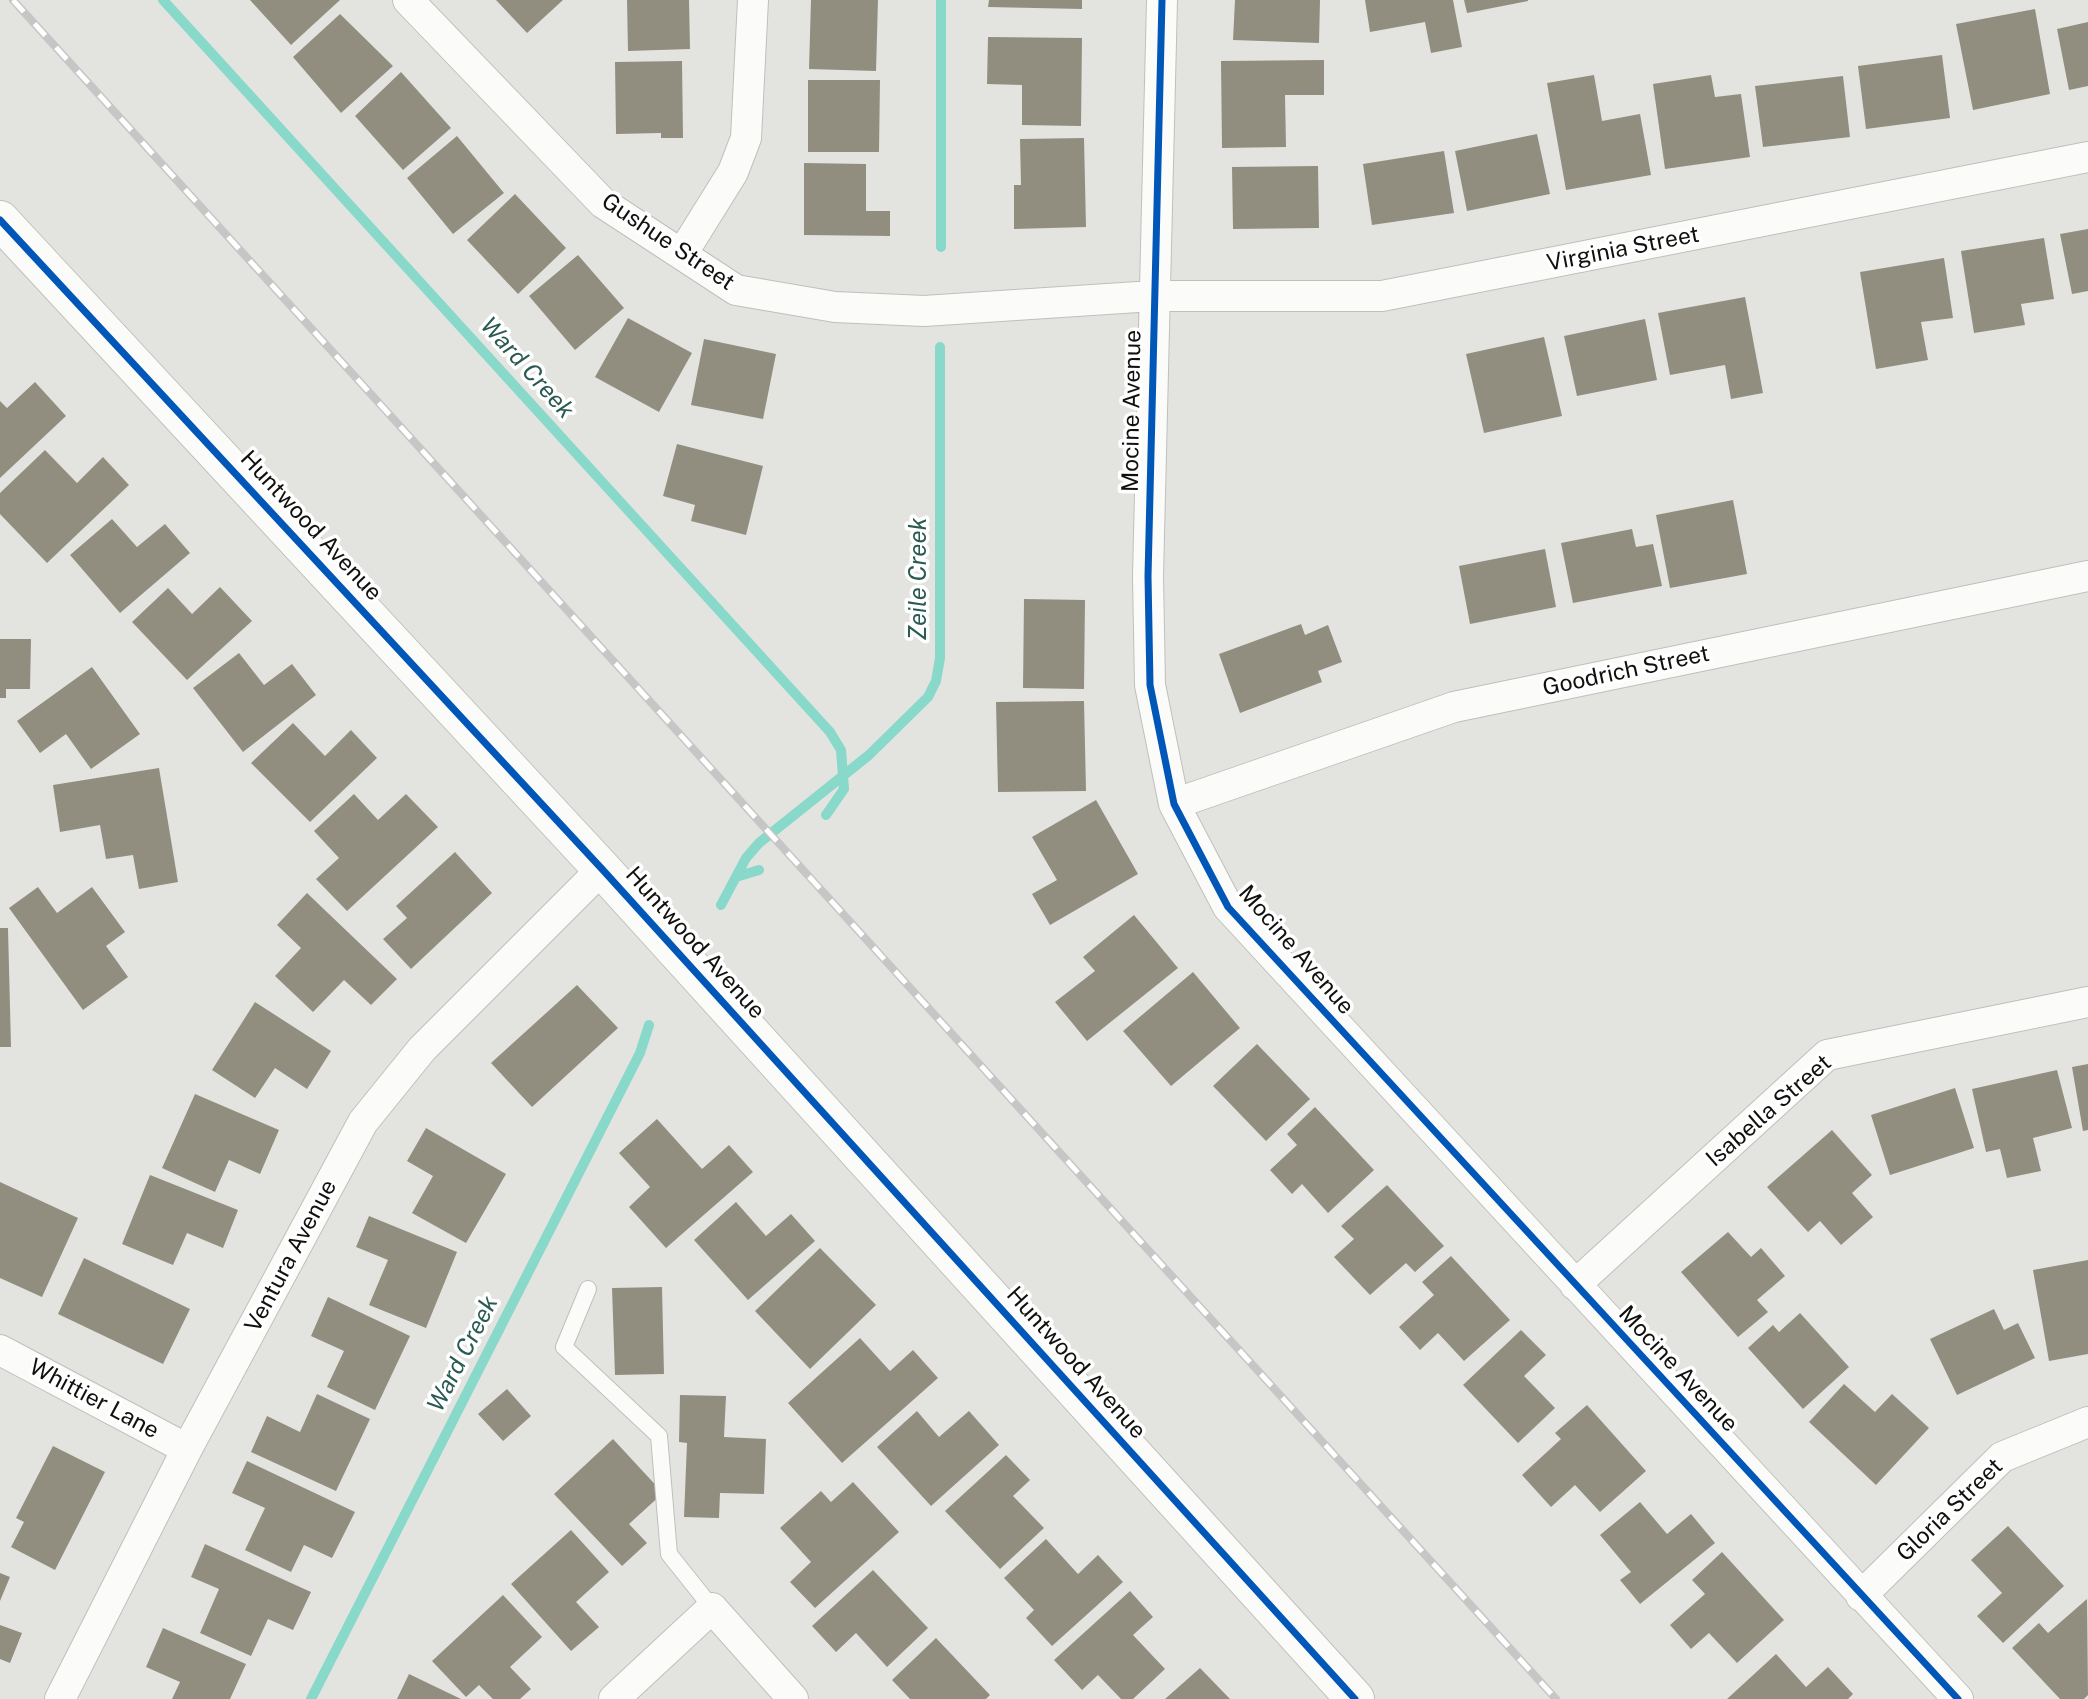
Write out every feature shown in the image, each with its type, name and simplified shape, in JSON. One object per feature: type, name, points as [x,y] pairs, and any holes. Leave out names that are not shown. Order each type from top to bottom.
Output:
[{"type":"street","name":"Gushue Street","points":[[408,0],[603,203],[736,290],[835,307],[924,312]]},
{"type":"street","points":[[682,254],[733,172],[746,138],[753,0]]},
{"type":"street","name":"Mocine Avenue","points":[[1162,0],[1148,576],[1150,685],[1174,803],[1228,907],[1958,1699]]},
{"type":"street","name":"Virginia Street","points":[[924,312],[1153,296],[1382,296],[2088,157]]},
{"type":"street","name":"Huntwood Avenue","points":[[0,220],[603,869],[1355,1699]]},
{"type":"street","name":"Goodrich Street","points":[[1174,803],[1454,706],[2088,576]]},
{"type":"street","name":"Ventura Avenue","points":[[60,1699],[187,1449],[363,1122],[422,1049],[603,869]]},
{"type":"street","name":"Isabella Street","points":[[1575,1285],[1827,1055],[2088,1002]]},
{"type":"street","name":"Whittier Lane","points":[[0,1350],[187,1449]]},
{"type":"street","name":"Gloria Street","points":[[1861,1596],[2002,1457],[2088,1422]]},
{"type":"street","points":[[614,1699],[712,1608],[793,1699]]},
{"type":"lane","points":[[589,1289],[564,1347],[659,1436],[669,1554],[712,1608]]},
{"type":"building","points":[[250,0],[340,0],[291,45]]},
{"type":"building","points":[[496,0],[563,0],[527,33]]},
{"type":"building","points":[[627,0],[689,0],[690,49],[628,51]]},
{"type":"building","points":[[811,0],[878,0],[876,71],[809,69]]},
{"type":"building","points":[[989,0],[1082,0],[1082,9],[988,7]]},
{"type":"building","points":[[1235,0],[1320,0],[1319,43],[1233,40]]},
{"type":"building","points":[[1365,0],[1453,0],[1462,47],[1431,53],[1425,22],[1370,32]]},
{"type":"building","points":[[1464,0],[1528,0],[1528,1],[1467,13]]},
{"type":"building","points":[[2035,9],[2050,94],[1973,110],[1956,24]]},
{"type":"building","points":[[340,14],[393,66],[341,113],[293,57]]},
{"type":"building","points":[[2088,22],[2088,86],[2069,90],[2057,29]]},
{"type":"building","points":[[988,37],[1082,38],[1081,126],[1022,125],[1022,85],[987,84]]},
{"type":"building","points":[[1942,55],[1950,118],[1866,129],[1858,66]]},
{"type":"building","points":[[1324,60],[1324,95],[1285,95],[1286,147],[1222,148],[1221,61]]},
{"type":"building","points":[[682,61],[683,138],[661,138],[661,133],[616,134],[615,62]]},
{"type":"building","points":[[401,72],[451,128],[403,170],[355,116]]},
{"type":"building","points":[[1594,75],[1602,121],[1640,114],[1651,175],[1566,190],[1547,83]]},
{"type":"building","points":[[1711,75],[1715,97],[1741,94],[1750,157],[1665,169],[1653,84]]},
{"type":"building","points":[[1843,76],[1850,137],[1763,147],[1755,86]]},
{"type":"building","points":[[808,80],[880,80],[879,152],[808,152]]},
{"type":"building","points":[[1537,134],[1550,194],[1467,211],[1455,151]]},
{"type":"building","points":[[457,136],[504,193],[453,234],[407,178]]},
{"type":"building","points":[[1084,138],[1086,227],[1014,229],[1014,185],[1021,185],[1020,139]]},
{"type":"building","points":[[1444,151],[1454,213],[1372,225],[1363,164]]},
{"type":"building","points":[[804,163],[866,164],[866,211],[890,211],[890,236],[804,235]]},
{"type":"building","points":[[1318,166],[1319,228],[1233,229],[1232,167]]},
{"type":"building","points":[[515,194],[566,248],[518,294],[467,240]]},
{"type":"building","points":[[2088,229],[2088,291],[2072,294],[2060,234]]},
{"type":"building","points":[[2044,238],[2054,299],[2021,304],[2025,325],[1974,333],[1961,251]]},
{"type":"building","points":[[578,255],[624,308],[575,350],[529,296]]},
{"type":"building","points":[[1944,258],[1953,318],[1921,322],[1928,360],[1876,369],[1860,272]]},
{"type":"building","points":[[1745,297],[1763,393],[1731,399],[1725,365],[1670,375],[1658,313]]},
{"type":"building","points":[[628,318],[692,353],[659,412],[595,377]]},
{"type":"building","points":[[1645,319],[1657,380],[1577,396],[1564,336]]},
{"type":"building","points":[[1544,337],[1562,416],[1484,433],[1466,354]]},
{"type":"building","points":[[704,339],[776,354],[763,419],[691,405]]},
{"type":"building","points":[[35,382],[66,416],[0,478],[0,401],[7,408]]},
{"type":"building","points":[[677,444],[763,466],[746,535],[691,521],[695,505],[663,496]]},
{"type":"building","points":[[45,450],[77,483],[103,457],[129,485],[47,563],[0,514],[0,493]]},
{"type":"building","points":[[1733,500],[1747,574],[1670,588],[1656,515]]},
{"type":"building","points":[[112,519],[137,547],[165,524],[190,553],[120,613],[70,555]]},
{"type":"building","points":[[1632,529],[1636,547],[1653,544],[1662,586],[1573,603],[1561,543]]},
{"type":"building","points":[[1545,549],[1556,607],[1470,624],[1459,566]]},
{"type":"building","points":[[220,587],[252,621],[187,680],[132,622],[168,588],[192,614]]},
{"type":"building","points":[[1024,599],[1085,600],[1084,689],[1023,688]]},
{"type":"building","points":[[1301,624],[1305,635],[1328,625],[1342,662],[1318,671],[1322,682],[1240,713],[1219,654]]},
{"type":"building","points":[[0,639],[31,639],[30,689],[6,689],[6,698],[0,698]]},
{"type":"building","points":[[239,653],[264,685],[292,664],[316,695],[243,752],[193,688]]},
{"type":"building","points":[[92,667],[140,734],[91,769],[66,734],[40,753],[17,721]]},
{"type":"building","points":[[1084,701],[1086,791],[998,792],[996,702]]},
{"type":"building","points":[[293,723],[325,756],[351,730],[377,758],[310,822],[251,763]]},
{"type":"building","points":[[159,768],[178,882],[139,889],[133,855],[106,859],[100,825],[60,832],[53,785]]},
{"type":"building","points":[[354,794],[378,820],[406,794],[438,827],[347,911],[316,879],[339,858],[314,831]]},
{"type":"building","points":[[1096,800],[1138,874],[1050,925],[1032,894],[1057,880],[1032,837]]},
{"type":"building","points":[[455,852],[492,893],[411,969],[383,939],[407,918],[396,906]]},
{"type":"building","points":[[38,887],[57,913],[92,887],[125,932],[106,946],[128,977],[83,1010],[9,908]]},
{"type":"building","points":[[307,893],[397,979],[371,1005],[344,980],[313,1012],[275,976],[301,948],[277,925]]},
{"type":"building","points":[[1134,915],[1178,968],[1087,1041],[1055,1002],[1095,971],[1083,957]]},
{"type":"building","points":[[0,928],[8,928],[11,1047],[0,1047]]},
{"type":"building","points":[[1193,972],[1240,1028],[1171,1086],[1123,1031]]},
{"type":"building","points":[[577,985],[618,1028],[532,1107],[491,1063]]},
{"type":"building","points":[[255,1002],[331,1051],[307,1089],[275,1068],[255,1098],[212,1070]]},
{"type":"building","points":[[1257,1044],[1310,1099],[1266,1141],[1213,1086]]},
{"type":"building","points":[[2088,1064],[2088,1130],[2083,1131],[2072,1067]]},
{"type":"building","points":[[2057,1070],[2072,1128],[2033,1138],[2041,1171],[2007,1178],[2000,1149],[1986,1152],[1972,1089]]},
{"type":"building","points":[[1955,1088],[1974,1148],[1890,1175],[1871,1115]]},
{"type":"building","points":[[195,1094],[279,1130],[260,1174],[229,1160],[215,1192],[162,1168]]},
{"type":"building","points":[[1315,1107],[1374,1170],[1328,1213],[1302,1184],[1292,1194],[1270,1170],[1297,1145],[1287,1134]]},
{"type":"building","points":[[657,1119],[702,1169],[729,1145],[753,1172],[666,1248],[629,1207],[650,1187],[619,1153]]},
{"type":"building","points":[[426,1128],[506,1174],[466,1243],[412,1213],[433,1176],[407,1161]]},
{"type":"building","points":[[1832,1130],[1872,1175],[1852,1193],[1873,1217],[1841,1245],[1820,1221],[1808,1232],[1767,1187]]},
{"type":"building","points":[[150,1175],[238,1210],[223,1248],[187,1233],[173,1265],[122,1244]]},
{"type":"building","points":[[0,1182],[78,1218],[42,1297],[0,1278]]},
{"type":"building","points":[[1387,1185],[1444,1246],[1415,1272],[1406,1263],[1370,1295],[1334,1257],[1354,1239],[1341,1226]]},
{"type":"building","points":[[736,1202],[766,1236],[791,1214],[815,1241],[748,1300],[694,1240]]},
{"type":"building","points":[[369,1216],[457,1252],[426,1328],[369,1305],[388,1260],[356,1247]]},
{"type":"building","points":[[1728,1232],[1751,1257],[1761,1248],[1785,1276],[1757,1300],[1768,1312],[1738,1337],[1681,1272]]},
{"type":"building","points":[[820,1248],[876,1305],[810,1369],[755,1311]]},
{"type":"building","points":[[1451,1256],[1510,1320],[1464,1361],[1438,1333],[1420,1350],[1399,1327],[1434,1295],[1422,1282]]},
{"type":"building","points":[[84,1258],[190,1309],[163,1364],[58,1314]]},
{"type":"building","points":[[2088,1260],[2088,1354],[2049,1361],[2033,1270]]},
{"type":"building","points":[[662,1287],[664,1374],[615,1375],[612,1288]]},
{"type":"building","points":[[328,1297],[410,1336],[375,1410],[327,1387],[344,1351],[311,1336]]},
{"type":"building","points":[[1994,1309],[2004,1330],[2018,1323],[2035,1358],[1957,1395],[1930,1339]]},
{"type":"building","points":[[1800,1313],[1849,1367],[1803,1409],[1748,1348],[1773,1325],[1779,1332]]},
{"type":"building","points":[[1521,1330],[1546,1355],[1524,1376],[1555,1408],[1518,1443],[1463,1385]]},
{"type":"building","points":[[860,1338],[890,1371],[913,1350],[938,1378],[842,1463],[788,1403]]},
{"type":"building","points":[[1844,1384],[1875,1412],[1892,1394],[1929,1428],[1876,1485],[1809,1422]]},
{"type":"building","points":[[507,1389],[531,1416],[503,1441],[478,1414]]},
{"type":"building","points":[[317,1394],[370,1419],[336,1491],[251,1452],[267,1416],[300,1432]]},
{"type":"building","points":[[680,1395],[726,1396],[724,1437],[766,1439],[764,1494],[720,1493],[719,1518],[684,1517],[687,1443],[679,1442]]},
{"type":"building","points":[[1587,1405],[1646,1471],[1600,1512],[1575,1485],[1551,1507],[1522,1475],[1561,1439],[1555,1433]]},
{"type":"building","points":[[917,1411],[939,1437],[969,1411],[999,1445],[931,1506],[877,1447]]},
{"type":"building","points":[[613,1439],[663,1493],[629,1524],[647,1543],[622,1566],[554,1494]]},
{"type":"building","points":[[53,1446],[105,1472],[55,1570],[11,1547],[24,1522],[16,1518]]},
{"type":"building","points":[[1006,1455],[1030,1480],[1013,1496],[1044,1528],[1000,1569],[945,1511]]},
{"type":"building","points":[[247,1461],[355,1512],[332,1558],[304,1545],[291,1572],[245,1550],[265,1508],[232,1493]]},
{"type":"building","points":[[853,1482],[899,1532],[815,1608],[790,1582],[811,1562],[780,1528],[821,1491],[831,1502]]},
{"type":"building","points":[[1640,1502],[1667,1534],[1691,1514],[1715,1543],[1640,1604],[1620,1580],[1631,1572],[1600,1535]]},
{"type":"building","points":[[2008,1526],[2064,1586],[2003,1643],[1977,1616],[2002,1593],[1971,1560]]},
{"type":"building","points":[[571,1530],[609,1572],[576,1602],[599,1627],[571,1651],[511,1584]]},
{"type":"building","points":[[1046,1539],[1078,1574],[1098,1555],[1123,1582],[1052,1646],[1026,1618],[1034,1610],[1004,1578]]},
{"type":"building","points":[[205,1544],[311,1592],[293,1630],[268,1619],[251,1656],[200,1633],[219,1589],[191,1577]]},
{"type":"building","points":[[1722,1552],[1784,1620],[1737,1663],[1709,1633],[1691,1649],[1670,1625],[1705,1594],[1692,1580]]},
{"type":"building","points":[[873,1570],[928,1628],[887,1667],[856,1633],[836,1652],[812,1626]]},
{"type":"building","points":[[0,1573],[10,1577],[0,1601]]},
{"type":"building","points":[[1130,1591],[1153,1617],[1133,1635],[1165,1669],[1133,1699],[1121,1699],[1098,1675],[1082,1690],[1054,1660]]},
{"type":"building","points":[[503,1595],[542,1637],[510,1667],[531,1689],[520,1699],[493,1699],[479,1685],[466,1697],[432,1661]]},
{"type":"building","points":[[2087,1599],[2088,1695],[2084,1699],[2060,1699],[2012,1648],[2039,1623],[2048,1633]]},
{"type":"building","points":[[0,1625],[22,1633],[10,1663],[0,1659]]},
{"type":"building","points":[[163,1628],[246,1664],[230,1699],[172,1699],[180,1682],[146,1667]]},
{"type":"building","points":[[936,1638],[990,1695],[986,1699],[910,1699],[892,1680]]},
{"type":"building","points":[[1776,1654],[1806,1687],[1828,1667],[1853,1694],[1848,1699],[1727,1699]]},
{"type":"building","points":[[1200,1668],[1230,1699],[1165,1699]]},
{"type":"building","points":[[409,1674],[461,1699],[397,1699]]},
{"type":"waterway","name":"Ward Creek","points":[[163,0],[830,732],[841,750],[844,789],[826,815]]},
{"type":"waterway","name":"Zeile Creek","points":[[941,0],[941,247]]},
{"type":"waterway","name":"Zeile Creek","points":[[721,905],[746,858],[759,843],[869,755],[928,697],[936,681],[940,658],[940,347]]},
{"type":"waterway","name":"Ward Creek","points":[[736,877],[759,870]]},
{"type":"waterway","name":"Ward Creek","points":[[311,1699],[640,1053],[649,1025]]},
{"type":"railway","points":[[13,0],[1556,1699]]},
{"type":"cycle path","points":[[1162,0],[1148,576],[1150,685],[1174,804],[1228,907],[1958,1699]]},
{"type":"cycle path","points":[[0,220],[602,869],[1355,1699]]}]
